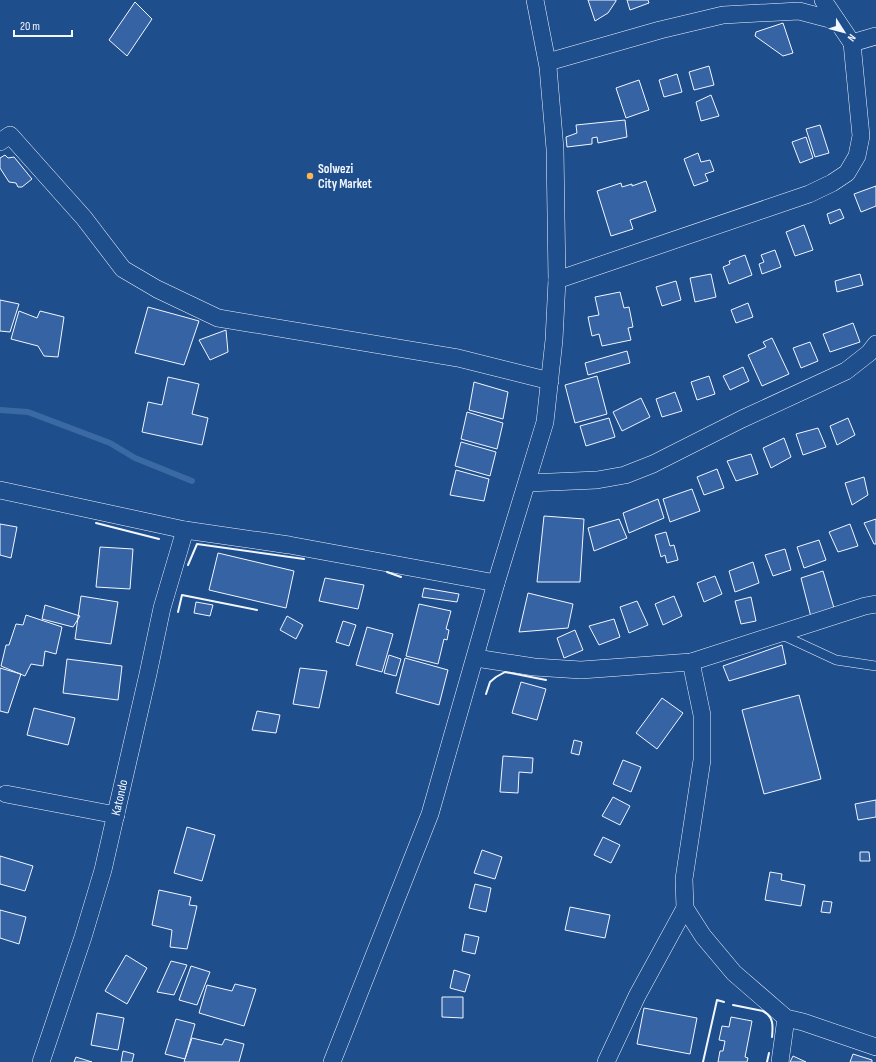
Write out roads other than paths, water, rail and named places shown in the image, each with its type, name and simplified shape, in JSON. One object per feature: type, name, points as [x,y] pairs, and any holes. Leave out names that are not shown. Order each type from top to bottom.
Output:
[{"type":"street","points":[[332,1062],[430,814],[496,584],[528,483],[545,422],[554,340],[557,280],[555,149],[548,62],[536,0]]},
{"type":"street","points":[[557,280],[809,194],[832,183],[847,173],[857,156],[861,136],[852,42],[823,0]]},
{"type":"street","points":[[548,62],[660,30],[723,15],[799,12],[837,21]]},
{"type":"street","points":[[852,42],[876,36]]},
{"type":"street","points":[[0,142],[10,135],[84,218],[123,269],[157,289],[218,318],[458,358],[550,381]]},
{"type":"street","points":[[528,483],[596,480],[626,475],[653,464],[742,419],[846,371],[869,353],[876,344]]},
{"type":"street","points":[[0,490],[185,530],[289,545],[496,584]]},
{"type":"street","name":"Katondo","points":[[41,1062],[85,930],[103,870],[162,608],[185,530]]},
{"type":"street","points":[[476,658],[534,667],[581,670],[691,662],[876,604]]},
{"type":"street","points":[[691,662],[702,715],[702,760],[684,879],[685,908],[702,936],[734,973],[786,1018],[803,1022],[876,1047]]},
{"type":"street","points":[[6,794],[116,815]]},
{"type":"street","points":[[606,1062],[637,996],[685,908]]},
{"type":"street","points":[[780,1062],[786,1018]]},
{"type":"lane","points":[[780,634],[836,660],[876,666]]},
{"type":"waterway","points":[[0,410],[28,412],[110,443],[135,458],[192,481]]},
{"type":"place","name":"Solwezi City Market","points":[[310,176]]}]
